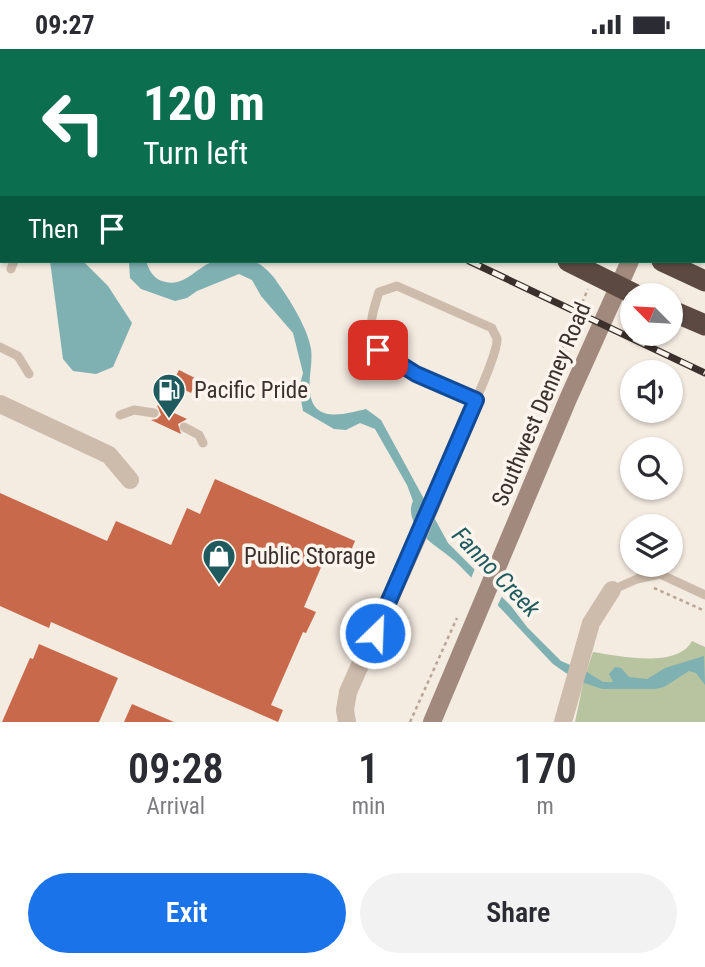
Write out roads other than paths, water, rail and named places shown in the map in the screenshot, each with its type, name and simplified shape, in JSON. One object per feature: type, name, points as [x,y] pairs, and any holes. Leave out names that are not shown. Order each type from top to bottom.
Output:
[{"type":"highway","points":[[572,263],[618,286]]},
{"type":"highway","points":[[666,263],[705,281]]},
{"type":"highway","points":[[683,316],[705,325]]},
{"type":"street","name":"Southwest Denney Road","points":[[432,722],[628,263]]},
{"type":"street","points":[[0,404],[109,455],[130,480]]},
{"type":"street","points":[[347,722],[345,710],[348,692],[473,405]]},
{"type":"street","points":[[563,722],[585,642],[596,613],[612,590]]},
{"type":"lane","points":[[397,286],[492,328],[497,338],[494,353],[473,405],[378,350],[372,336],[372,318],[379,292],[397,286]]},
{"type":"lane","points":[[1,348],[18,356],[29,374]]},
{"type":"lane","points":[[120,415],[134,410],[154,413]]},
{"type":"lane","points":[[184,427],[199,435],[203,443]]},
{"type":"lane","points":[[612,590],[637,579],[660,575],[705,595]]},
{"type":"water","points":[[50,263],[85,263],[108,286],[132,323],[113,367],[96,374],[73,371],[63,359]]},
{"type":"water","points":[[129,263],[147,263],[156,278],[170,283],[184,280],[210,263],[257,263],[273,276],[306,332],[311,355],[310,392],[317,409],[324,413],[340,414],[366,409],[381,420],[448,543],[561,661],[603,682],[613,682],[609,674],[615,667],[621,668],[629,677],[647,679],[665,668],[704,656],[705,685],[696,673],[689,671],[664,687],[655,689],[602,689],[576,680],[553,664],[460,566],[419,531],[412,517],[413,501],[407,485],[375,429],[360,423],[346,430],[334,429],[303,411],[299,388],[303,373],[293,333],[261,296],[252,280],[239,274],[175,301],[141,289],[130,278]]},
{"type":"railway","points":[[473,263],[705,373]]},
{"type":"place","name":"Pacific Pride","points":[[169,420]]},
{"type":"place","name":"Public Storage","points":[[219,586]]},
{"type":"water label","name":"Fanno Creek","points":[[496,572]]}]
